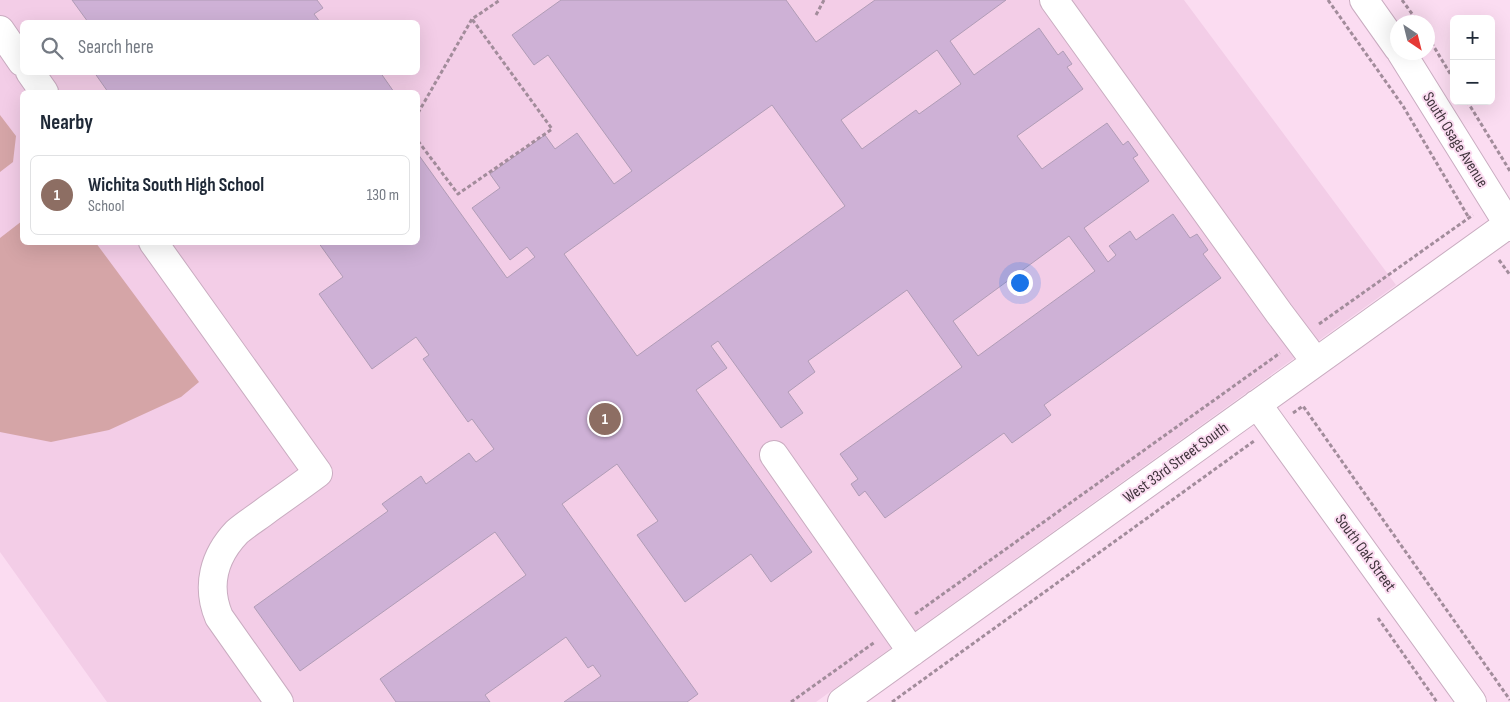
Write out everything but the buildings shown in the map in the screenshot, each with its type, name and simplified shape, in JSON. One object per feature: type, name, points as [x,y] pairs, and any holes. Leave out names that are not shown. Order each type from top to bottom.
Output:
[{"type":"street","points":[[1054,0],[1316,362]]},
{"type":"street","points":[[1364,0],[1390,37]]},
{"type":"street","points":[[0,30],[20,59]]},
{"type":"street","name":"South Osage Avenue","points":[[1406,60],[1510,225]]},
{"type":"street","points":[[32,75],[43,90]]},
{"type":"street","name":"West 33rd Street South","points":[[858,698],[912,652],[1510,225]]},
{"type":"street","points":[[155,245],[318,473],[238,532],[225,546],[217,561],[214,574],[213,603],[219,617],[279,702]]},
{"type":"street","name":"South Oak Street","points":[[1257,404],[1472,702]]},
{"type":"street","points":[[774,454],[912,652]]},
{"type":"path","points":[[420,110],[472,19],[500,0]]},
{"type":"path","points":[[816,15],[823,0]]},
{"type":"path","points":[[1328,0],[1403,106],[1469,218]]},
{"type":"path","points":[[1402,0],[1413,15]]},
{"type":"path","points":[[420,144],[458,194],[552,129],[472,19]]},
{"type":"path","points":[[1435,49],[1450,73]]},
{"type":"path","points":[[1469,105],[1510,171]]},
{"type":"path","points":[[791,702],[1493,200]]},
{"type":"path","points":[[892,702],[1303,406],[1510,700]]},
{"type":"shaded area","points":[[0,0],[1184,0],[1396,285],[816,702],[107,702],[0,552]]},
{"type":"shaded area","points":[[0,115],[16,136],[13,162],[0,172]]},
{"type":"shaded area","points":[[20,223],[20,245],[97,245],[199,382],[181,397],[109,430],[51,442],[0,432],[0,238]]},
{"type":"place","name":"Wichita South High School","points":[[605,419]]}]
